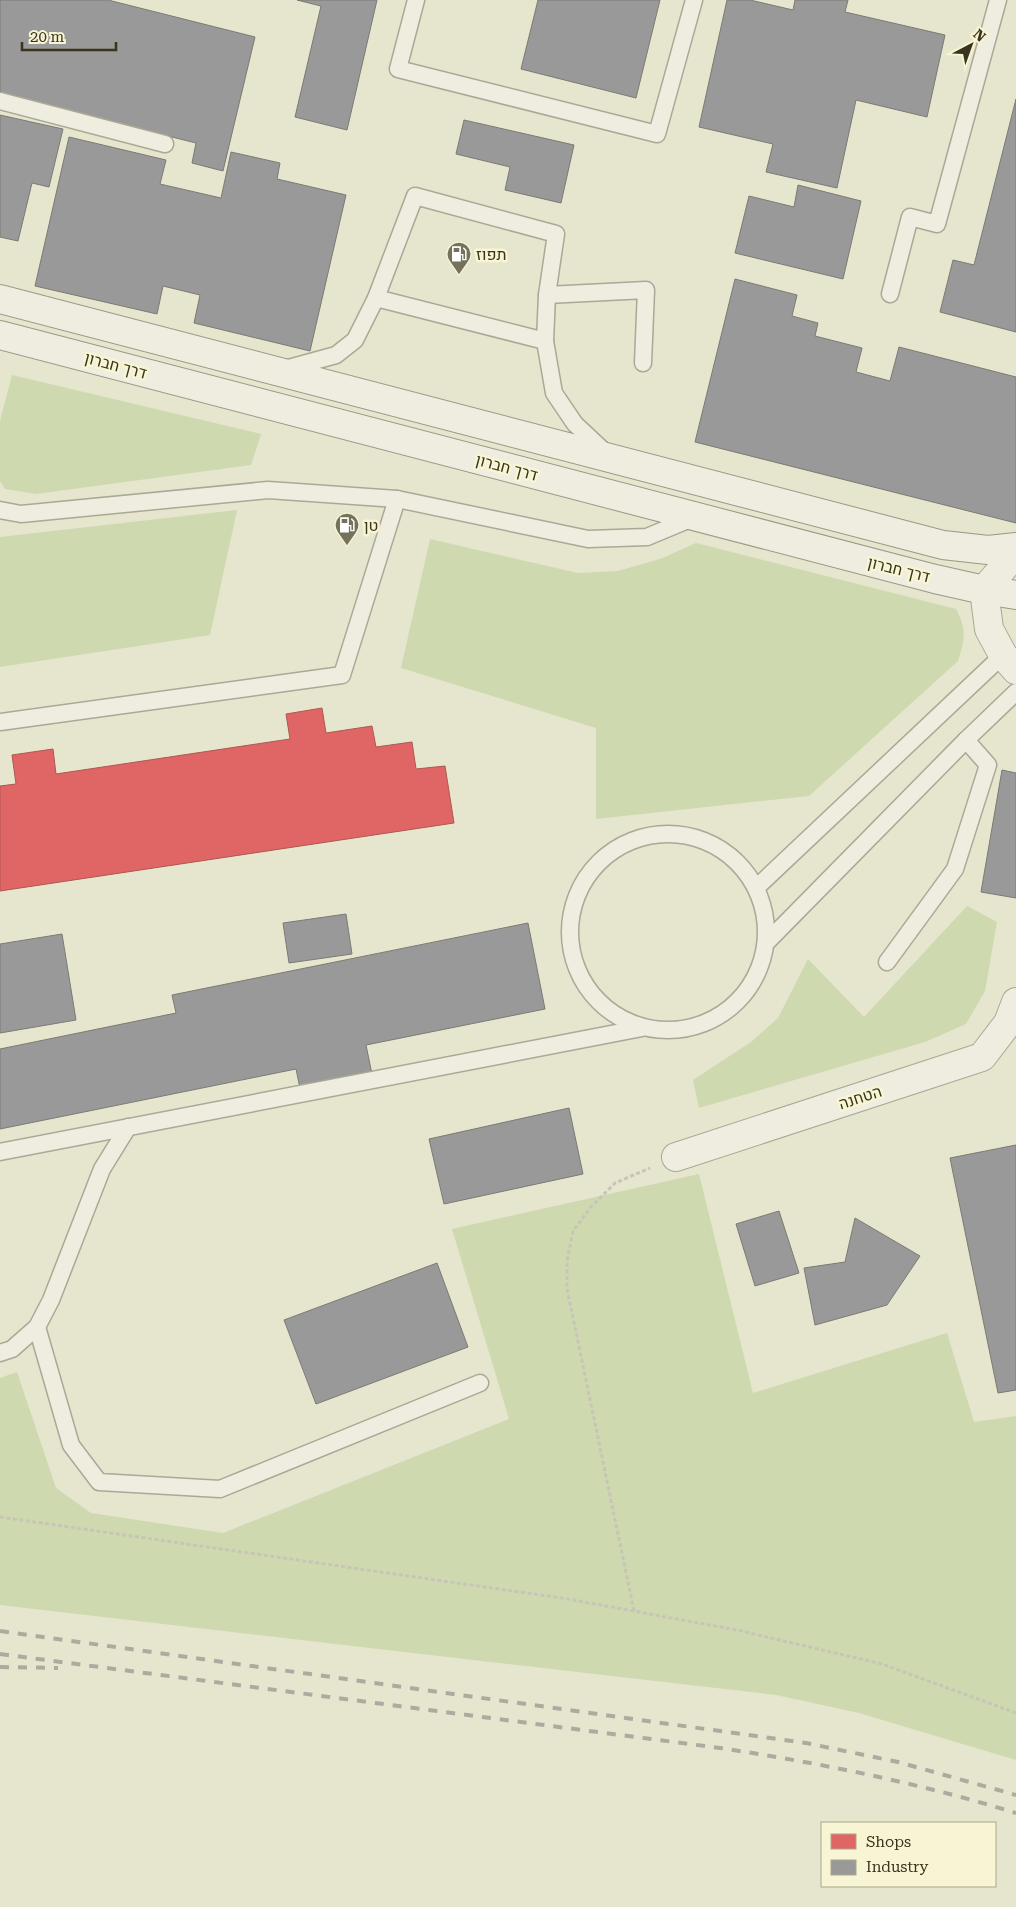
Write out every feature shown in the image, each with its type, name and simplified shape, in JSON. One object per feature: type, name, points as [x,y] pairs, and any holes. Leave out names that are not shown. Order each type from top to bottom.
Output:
[{"type":"street","name":"דרך חברון","points":[[0,299],[943,545],[988,550],[1016,547]]},
{"type":"street","name":"דרך חברון","points":[[0,335],[695,517],[984,590],[1016,595]]},
{"type":"street","points":[[1009,662],[989,629],[984,590],[1016,553]]},
{"type":"street","name":"הטחנה","points":[[676,1157],[982,1057],[1008,1023],[1016,1002]]},
{"type":"lane","points":[[416,0],[398,69],[657,134],[694,0]]},
{"type":"lane","points":[[890,294],[910,217],[936,224],[998,0]]},
{"type":"lane","points":[[0,101],[165,144]]},
{"type":"lane","points":[[277,371],[336,355],[355,340],[376,298],[414,196],[556,234],[547,295],[545,341],[554,393],[574,424],[613,459]]},
{"type":"lane","points":[[547,295],[646,290],[643,363]]},
{"type":"lane","points":[[376,298],[545,341]]},
{"type":"lane","points":[[0,510],[21,514],[268,490],[397,499],[588,540],[647,537],[695,517]]},
{"type":"lane","points":[[0,722],[342,675],[397,499]]},
{"type":"lane","points":[[756,888],[1009,662]]},
{"type":"lane","points":[[766,944],[966,740],[1016,692]]},
{"type":"lane","points":[[887,962],[955,869],[988,765],[966,740]]},
{"type":"lane","points":[[0,1152],[642,1028],[686,1030],[718,1018],[746,992],[762,962],[766,944],[764,909],[756,888],[735,860],[703,840],[670,834],[643,837],[612,851],[591,869],[574,899],[569,927],[578,975],[599,1003],[642,1028]]},
{"type":"lane","points":[[0,1353],[12,1349],[37,1327],[51,1300],[102,1169],[128,1127]]},
{"type":"lane","points":[[37,1327],[71,1445],[99,1482],[220,1489],[480,1383]]},
{"type":"path","points":[[634,1611],[567,1289],[567,1261],[573,1231],[590,1208],[616,1183],[676,1157]]},
{"type":"path","points":[[0,1517],[568,1599],[737,1630],[882,1664],[1016,1713]]},
{"type":"green space","points":[[12,375],[261,434],[251,465],[36,494],[5,489],[0,481],[0,421]]},
{"type":"green space","points":[[237,510],[210,635],[0,667],[0,537]]},
{"type":"green space","points":[[430,539],[578,573],[618,571],[660,559],[696,543],[956,609],[964,634],[962,646],[958,661],[809,796],[596,819],[596,728],[401,668]]},
{"type":"green space","points":[[967,906],[997,922],[985,991],[966,1024],[925,1042],[699,1108],[693,1080],[751,1042],[778,1018],[808,959],[864,1017]]},
{"type":"green space","points":[[699,1174],[753,1393],[947,1333],[974,1422],[1016,1416],[1016,1760],[859,1713],[776,1695],[0,1605],[0,1378],[17,1372],[56,1488],[91,1513],[223,1533],[509,1419],[452,1229]]},
{"type":"building: Shops","points":[[322,708],[326,733],[372,726],[376,747],[412,742],[416,769],[445,766],[454,823],[0,891],[0,786],[16,784],[12,755],[53,749],[56,774],[290,739],[286,714]]},
{"type":"building: Industry","points":[[0,0],[108,0],[255,37],[223,171],[192,163],[196,143],[0,94]]},
{"type":"building: Industry","points":[[297,0],[377,0],[347,130],[295,117],[321,6]]},
{"type":"building: Industry","points":[[538,0],[660,0],[636,98],[521,69]]},
{"type":"building: Industry","points":[[727,0],[750,0],[793,10],[795,0],[848,0],[845,12],[945,35],[927,117],[856,100],[837,188],[766,172],[773,144],[699,127]]},
{"type":"building: Industry","points":[[1016,99],[1016,332],[940,312],[953,260],[974,265]]},
{"type":"building: Industry","points":[[0,115],[63,129],[49,187],[32,183],[18,241],[0,237]]},
{"type":"building: Industry","points":[[464,120],[574,145],[561,203],[505,190],[510,167],[456,154]]},
{"type":"building: Industry","points":[[69,137],[166,160],[160,184],[221,198],[231,152],[280,163],[277,179],[346,195],[310,351],[194,323],[200,295],[163,286],[157,314],[35,286]]},
{"type":"building: Industry","points":[[798,185],[861,201],[843,279],[735,253],[749,196],[794,207]]},
{"type":"building: Industry","points":[[735,279],[797,295],[792,316],[818,323],[815,336],[862,348],[856,372],[890,381],[899,347],[1016,377],[1016,523],[695,442]]},
{"type":"building: Industry","points":[[1002,770],[1016,773],[1016,898],[981,892]]},
{"type":"building: Industry","points":[[346,914],[352,954],[289,963],[283,923]]},
{"type":"building: Industry","points":[[528,923],[545,1009],[366,1045],[373,1079],[301,1093],[296,1069],[0,1129],[0,1049],[176,1013],[172,995]]},
{"type":"building: Industry","points":[[62,934],[76,1020],[0,1033],[0,944]]},
{"type":"building: Industry","points":[[569,1108],[583,1174],[444,1204],[429,1139]]},
{"type":"building: Industry","points":[[1016,1145],[1016,1390],[998,1393],[950,1158]]},
{"type":"building: Industry","points":[[779,1211],[799,1273],[755,1286],[736,1224]]},
{"type":"building: Industry","points":[[855,1218],[920,1256],[887,1305],[815,1325],[804,1268],[845,1262]]},
{"type":"building: Industry","points":[[437,1263],[468,1347],[316,1404],[284,1320]]},
{"type":"railway","points":[[0,1631],[806,1743],[898,1762],[1016,1795]]},
{"type":"railway","points":[[0,1654],[720,1748],[795,1760],[906,1783],[1016,1813]]},
{"type":"railway","points":[[0,1667],[58,1668]]},
{"type":"place","name":"תפוז","points":[[459,275]]},
{"type":"place","name":"טן","points":[[347,546]]}]
